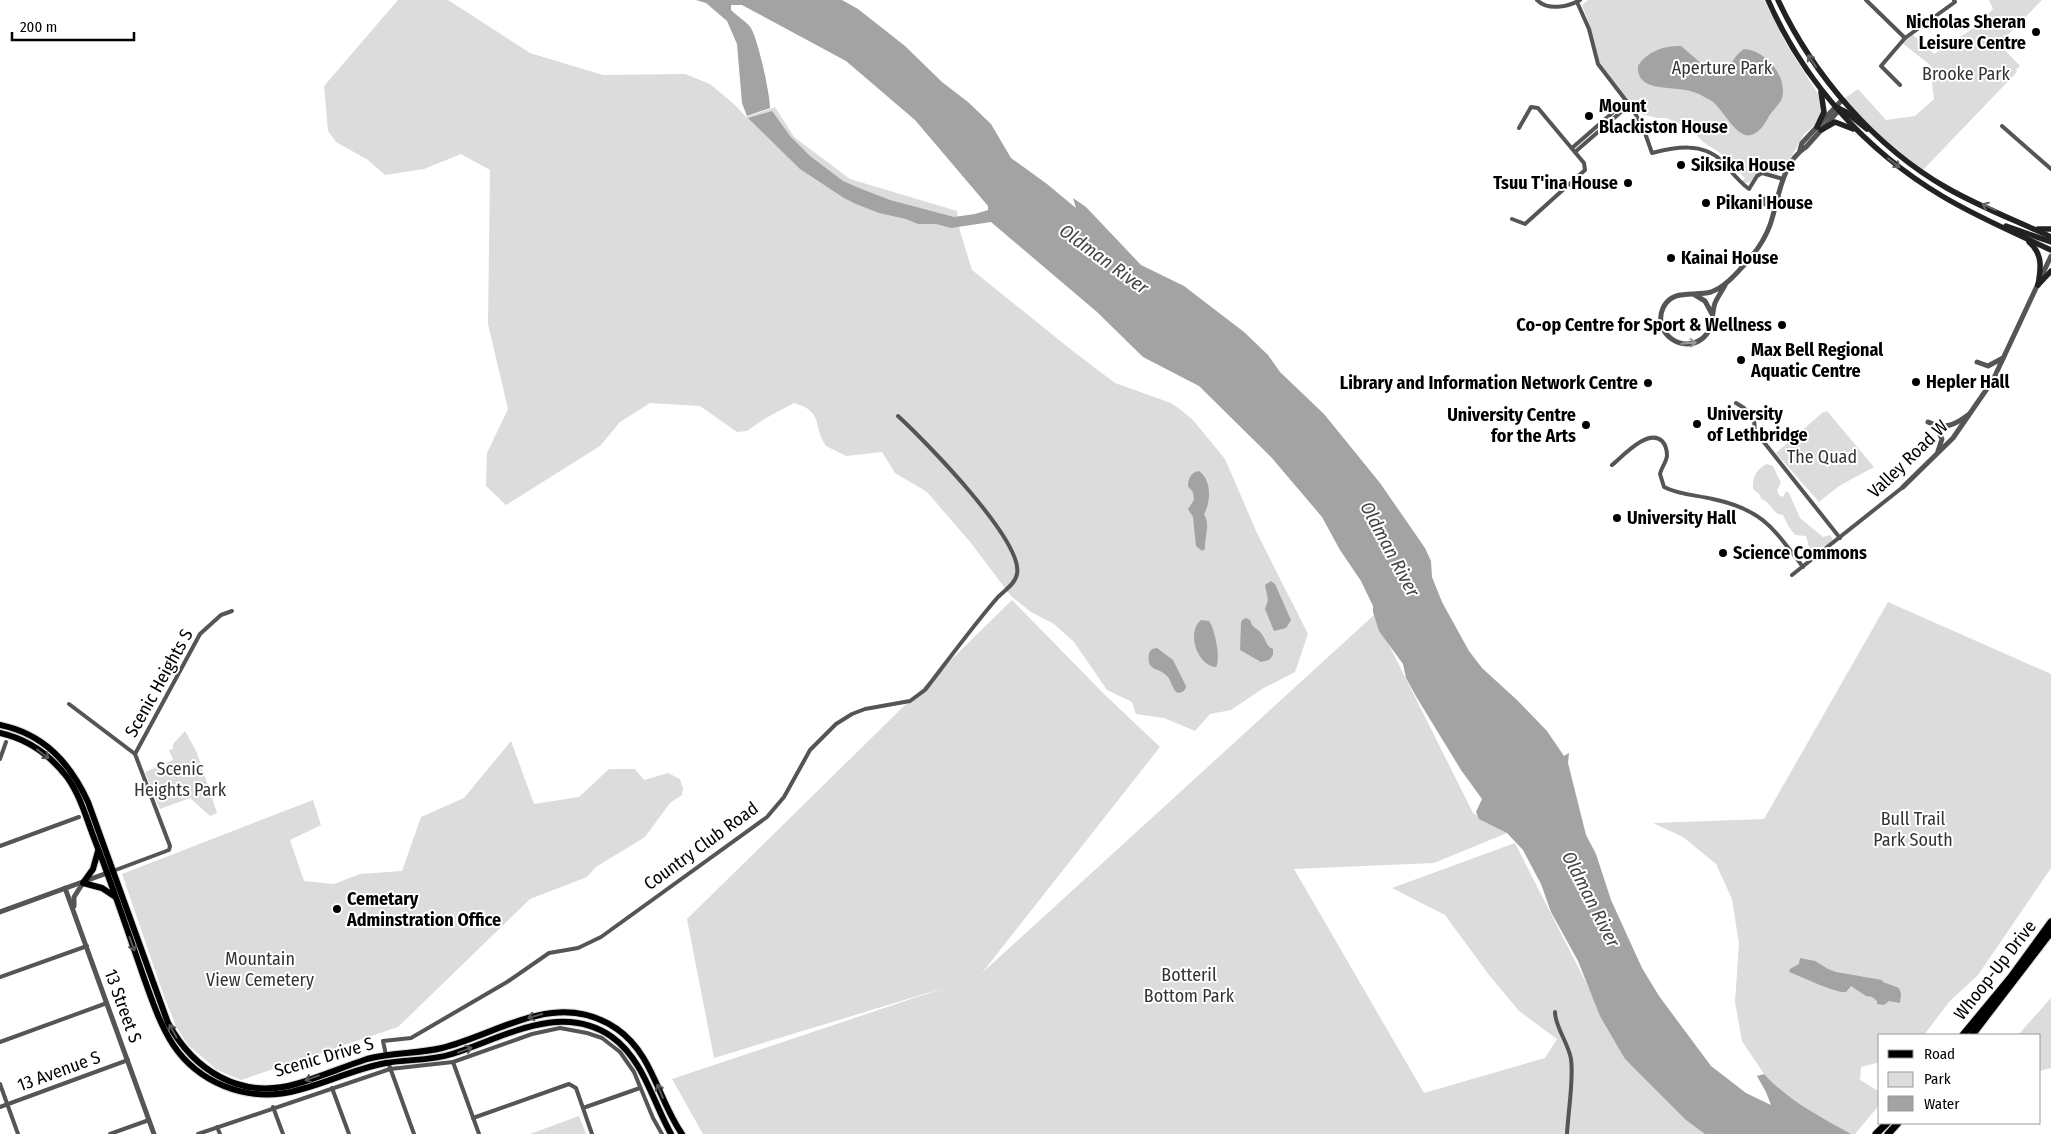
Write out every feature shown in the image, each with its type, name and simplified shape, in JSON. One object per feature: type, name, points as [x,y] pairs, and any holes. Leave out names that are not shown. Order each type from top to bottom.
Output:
[{"type":"highway","name":"Whoop-Up Drive","points":[[1964,1034],[2011,977],[2051,922]]},
{"type":"highway","name":"Whoop-Up Drive","points":[[1973,1034],[2051,932]]},
{"type":"highway","points":[[1876,1134],[1885,1124]]},
{"type":"highway","points":[[1888,1134],[1897,1124]]},
{"type":"main road","points":[[1768,0],[1794,49],[1819,88],[1825,106],[1819,128]]},
{"type":"main road","points":[[1777,0],[1812,62],[1857,130],[1889,159],[1923,184],[1959,206],[2051,250]]},
{"type":"main road","points":[[1819,88],[1893,148],[1947,188],[2051,237]]},
{"type":"main road","points":[[1819,128],[1835,122],[1857,130]]},
{"type":"main road","points":[[1995,223],[2015,228],[2051,242]]},
{"type":"main road","points":[[2033,228],[2051,228]]},
{"type":"main road","points":[[2019,235],[2033,246],[2039,256],[2041,267],[2038,285]]},
{"type":"main road","points":[[2038,285],[2051,271]]},
{"type":"main road","name":"Scenic Drive S","points":[[0,725],[27,734],[46,745],[73,772],[88,802],[110,872],[168,1023],[185,1050],[209,1070],[238,1085],[266,1088],[296,1084],[386,1055],[441,1048],[551,1011],[575,1013],[594,1017],[617,1029],[627,1037],[642,1054],[682,1134]]},
{"type":"main road","name":"Scenic Drive S","points":[[0,732],[26,742],[55,763],[73,786],[98,850],[110,872],[115,898],[162,1028],[184,1060],[210,1080],[242,1093],[262,1095],[294,1092],[389,1066],[450,1055],[537,1023],[563,1021],[589,1025],[611,1036],[636,1061],[671,1134]]},
{"type":"main road","points":[[98,850],[93,869],[83,883],[109,891],[115,898]]},
{"type":"street","points":[[1537,0],[1545,5],[1558,7],[1570,6],[1579,1],[1598,64],[1628,103],[1643,128],[1652,154],[1686,147],[1706,151],[1717,157],[1749,189],[1757,176],[1762,173],[1783,179]]},
{"type":"street","points":[[1866,0],[1905,38]]},
{"type":"street","points":[[1900,85],[1881,66],[1905,38],[1956,2],[1954,0]]},
{"type":"street","points":[[1573,150],[1628,103]]},
{"type":"street","points":[[1726,283],[1715,304],[1707,334],[1698,342],[1687,344],[1680,344],[1669,337],[1662,324],[1663,309],[1675,296],[1687,293],[1711,292],[1726,283],[1746,263],[1761,244],[1769,229],[1783,179],[1790,164],[1800,150],[1840,106]]},
{"type":"street","points":[[1512,219],[1525,224],[1585,170],[1584,163],[1538,108],[1531,107],[1528,110],[1519,128]]},
{"type":"street","points":[[2002,126],[2051,169]]},
{"type":"street","points":[[1775,208],[1758,201],[1778,196]]},
{"type":"street","name":"Valley Road W","points":[[1792,575],[1903,487],[1953,438],[1993,380],[2051,256]]},
{"type":"street","points":[[1687,293],[1700,297],[1705,301],[1712,317]]},
{"type":"street","points":[[1976,362],[1988,366],[2004,358]]},
{"type":"street","points":[[1736,403],[1744,408],[1754,419],[1755,431],[1840,538]]},
{"type":"street","points":[[1928,422],[1940,427],[1949,426],[1959,422],[1972,411]]},
{"type":"street","name":"Country Club Road","points":[[386,1055],[382,1041],[411,1038],[507,982],[549,953],[578,948],[594,941],[670,885],[750,830],[777,807],[807,754],[825,734],[844,718],[858,711],[903,704],[916,698],[925,690],[982,616],[1014,582],[1017,571],[1015,560],[1004,537],[939,456],[898,416]]},
{"type":"street","points":[[1935,457],[1942,439],[1937,429]]},
{"type":"street","points":[[1612,465],[1647,438],[1651,437],[1660,440],[1667,450],[1666,460],[1660,474],[1664,487],[1679,493],[1734,504],[1758,515],[1772,527],[1803,567]]},
{"type":"street","name":"Scenic Heights S","points":[[136,754],[200,634],[221,615],[232,611]]},
{"type":"street","name":"Scenic Heights S","points":[[69,704],[136,754],[170,848],[110,872]]},
{"type":"street","points":[[0,759],[6,742]]},
{"type":"street","points":[[0,846],[79,817]]},
{"type":"street","points":[[0,912],[110,872]]},
{"type":"street","points":[[74,911],[74,897],[83,883]]},
{"type":"street","name":"13 Street S","points":[[65,888],[154,1134]]},
{"type":"street","points":[[0,977],[87,946]]},
{"type":"street","points":[[0,1042],[107,1003]]},
{"type":"street","points":[[1555,1012],[1556,1023],[1568,1047],[1572,1066],[1566,1134]]},
{"type":"street","name":"Scenic Drive S","points":[[198,1134],[332,1088],[389,1066],[453,1062],[546,1030],[572,1029],[602,1038],[620,1052],[631,1066],[662,1134]]},
{"type":"street","points":[[386,1055],[414,1134]]},
{"type":"street","name":"13 Avenue S","points":[[0,1107],[128,1060]]},
{"type":"street","points":[[453,1062],[478,1134]]},
{"type":"street","points":[[0,1084],[18,1134]]},
{"type":"street","points":[[473,1118],[569,1084],[576,1088],[592,1134]]},
{"type":"street","points":[[332,1088],[349,1134]]},
{"type":"street","points":[[584,1108],[640,1088]]},
{"type":"street","points":[[273,1108],[283,1134]]},
{"type":"street","points":[[110,1134],[149,1120]]},
{"type":"street","points":[[217,1127],[220,1134]]},
{"type":"green space","points":[[398,0],[448,0],[530,53],[603,75],[685,74],[710,84],[746,117],[775,107],[794,137],[850,179],[957,211],[960,231],[972,270],[1115,383],[1171,403],[1181,410],[1193,420],[1225,459],[1257,533],[1308,634],[1295,672],[1262,689],[1231,710],[1210,714],[1195,731],[1164,718],[1136,714],[1132,702],[1107,690],[1074,642],[1054,624],[1031,612],[1011,596],[971,543],[927,492],[895,473],[882,452],[846,456],[826,446],[814,415],[804,407],[794,403],[747,431],[737,432],[700,406],[650,403],[620,422],[600,446],[506,505],[486,486],[487,453],[508,409],[488,324],[490,170],[461,154],[424,169],[385,175],[368,160],[336,142],[328,131],[324,86]]},
{"type":"green space","name":"Aperture Park","points":[[1588,0],[1764,0],[1787,45],[1818,94],[1822,111],[1817,123],[1804,134],[1783,172],[1776,174],[1761,170],[1750,182],[1744,183],[1742,181],[1745,178],[1720,153],[1703,142],[1689,127],[1666,118],[1657,118],[1637,113],[1602,69],[1597,59],[1591,30],[1582,5]]},
{"type":"green space","name":"Brooke Park","points":[[1989,0],[2042,0],[1999,44],[2020,66],[2016,70],[2017,72],[1922,171],[1893,148],[1842,100],[1858,89],[1886,120],[1915,116],[1934,99],[1930,65],[1901,42],[1911,33],[1934,54],[1975,27],[1993,9]]},
{"type":"green space","name":"The Quad","points":[[1827,411],[1874,467],[1839,486],[1819,502],[1776,453],[1822,413]]},
{"type":"green space","points":[[1767,464],[1773,466],[1781,483],[1777,490],[1779,495],[1783,497],[1786,491],[1789,493],[1800,518],[1823,537],[1830,535],[1833,540],[1826,546],[1812,549],[1809,547],[1806,536],[1795,535],[1783,515],[1776,513],[1753,489],[1753,481],[1756,474],[1760,468]]},
{"type":"green space","name":"Botteril Bottom Park","points":[[1012,600],[1103,693],[1160,747],[982,973],[1374,615],[1473,813],[1507,833],[1434,863],[1294,869],[1424,1093],[1545,1058],[1557,1039],[1519,1011],[1489,975],[1445,915],[1392,888],[1515,843],[1625,1059],[1706,1134],[703,1134],[672,1079],[947,987],[714,1058],[687,919]]},
{"type":"green space","name":"Bull Trail Park South","points":[[1888,602],[2051,674],[2051,868],[1978,975],[1949,1002],[1925,1034],[1878,1034],[1878,1064],[1861,1067],[1860,1080],[1878,1091],[1878,1106],[1855,1134],[1851,1134],[1815,1114],[1780,1091],[1764,1074],[1742,1041],[1735,1002],[1739,944],[1732,899],[1716,864],[1683,837],[1653,823],[1764,819]]},
{"type":"green space","name":"Scenic Heights Park","points":[[185,731],[197,753],[217,813],[210,816],[190,798],[160,809],[145,772],[173,760],[169,750],[173,749],[173,744]]},
{"type":"green space","name":"Mountain View Cemetery","points":[[511,741],[534,804],[579,797],[609,769],[635,769],[644,780],[668,773],[680,779],[683,788],[682,795],[670,803],[645,837],[596,867],[587,877],[530,899],[398,1027],[241,1080],[217,1070],[188,1045],[177,1028],[165,999],[122,874],[313,800],[321,825],[290,840],[304,881],[334,884],[360,874],[402,871],[421,817],[464,798]]},
{"type":"green space","points":[[2051,998],[2051,1068],[2041,1071],[2041,1034],[2019,1034]]},
{"type":"green space","points":[[579,1116],[586,1134],[530,1134]]},
{"type":"water","name":"Oldman River","points":[[696,0],[842,0],[858,9],[905,46],[942,82],[968,102],[991,124],[1011,158],[1076,208],[1073,198],[1086,207],[1141,265],[1184,286],[1244,332],[1268,355],[1280,372],[1324,414],[1380,483],[1425,548],[1431,561],[1432,577],[1442,602],[1469,651],[1482,668],[1547,731],[1564,756],[1569,753],[1568,763],[1586,835],[1596,854],[1611,900],[1642,968],[1659,996],[1711,1066],[1746,1093],[1771,1105],[1757,1076],[1764,1074],[1794,1100],[1851,1134],[1705,1134],[1686,1120],[1625,1059],[1600,1016],[1578,961],[1551,912],[1541,884],[1523,850],[1507,833],[1479,819],[1476,812],[1482,799],[1461,770],[1417,698],[1406,678],[1403,664],[1379,631],[1373,606],[1361,581],[1340,550],[1322,517],[1271,457],[1199,386],[1143,357],[1097,312],[991,222],[951,228],[936,224],[918,224],[906,219],[879,213],[856,204],[800,169],[748,118],[772,111],[790,136],[810,156],[843,181],[890,200],[954,217],[988,210],[988,206],[915,120],[846,61],[742,5],[731,5],[731,10],[751,28],[754,34],[768,91],[770,108],[747,116],[742,103],[737,44],[727,21],[706,3]]},
{"type":"water","points":[[1681,46],[1716,74],[1726,69],[1744,49],[1752,50],[1767,59],[1778,73],[1782,81],[1783,90],[1780,103],[1760,130],[1751,135],[1741,133],[1713,102],[1703,96],[1689,90],[1651,85],[1639,75],[1638,66],[1651,53],[1662,48]]},
{"type":"water","points":[[1199,471],[1206,480],[1209,491],[1208,503],[1204,514],[1207,523],[1205,549],[1202,551],[1196,546],[1193,517],[1188,509],[1194,500],[1193,492],[1188,486],[1190,476]]},
{"type":"water","points":[[1271,581],[1275,584],[1291,620],[1286,628],[1274,631],[1265,609],[1268,600],[1265,585]]},
{"type":"water","points":[[1246,618],[1250,620],[1252,625],[1261,633],[1268,645],[1273,649],[1273,655],[1269,660],[1261,662],[1240,650],[1241,623]]},
{"type":"water","points":[[1201,620],[1209,621],[1213,631],[1218,651],[1216,667],[1204,661],[1196,648],[1194,632]]},
{"type":"water","points":[[1157,648],[1173,660],[1186,686],[1182,692],[1176,692],[1168,677],[1149,664],[1149,653],[1152,649]]},
{"type":"water","points":[[1800,958],[1815,961],[1836,972],[1882,980],[1899,988],[1901,994],[1900,1003],[1889,1001],[1884,1005],[1877,1004],[1877,1001],[1872,997],[1866,996],[1851,986],[1846,992],[1841,992],[1789,972],[1790,969],[1799,964]]},
{"type":"place","name":"Nicholas Sheran Leisure Centre","points":[[2036,32]]},
{"type":"place","name":"Mount Blackiston House","points":[[1589,116]]},
{"type":"place","name":"Siksika House","points":[[1681,165]]},
{"type":"place","name":"Tsuu T'ina House","points":[[1628,183]]},
{"type":"place","name":"Pikani House","points":[[1706,203]]},
{"type":"place","name":"Kainai House","points":[[1671,258]]},
{"type":"place","name":"Co-op Centre for Sport & Wellness","points":[[1782,325]]},
{"type":"place","name":"Max Bell Regional Aquatic Centre","points":[[1741,360]]},
{"type":"place","name":"Hepler Hall","points":[[1916,382]]},
{"type":"place","name":"Library and Information Network Centre","points":[[1648,383]]},
{"type":"place","name":"University of Lethbridge","points":[[1697,424]]},
{"type":"place","name":"University Centre for the Arts","points":[[1586,425]]},
{"type":"place","name":"University Hall","points":[[1617,518]]},
{"type":"place","name":"Science Commons","points":[[1723,553]]},
{"type":"place","name":"Cemetary Adminstration Office","points":[[337,909]]}]
